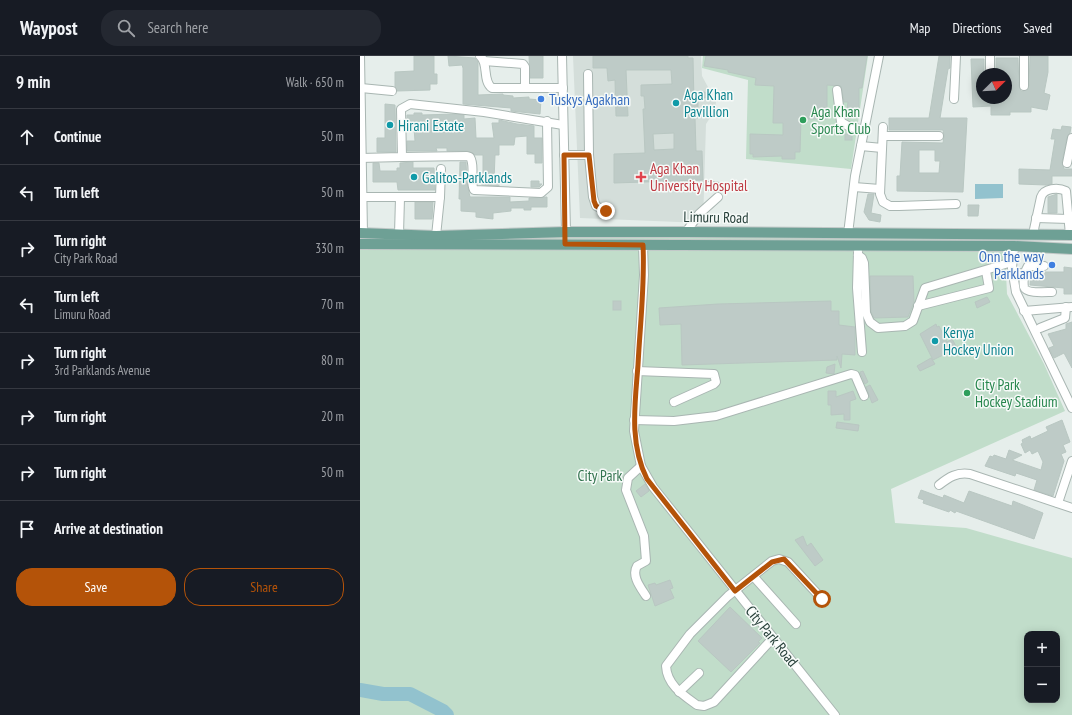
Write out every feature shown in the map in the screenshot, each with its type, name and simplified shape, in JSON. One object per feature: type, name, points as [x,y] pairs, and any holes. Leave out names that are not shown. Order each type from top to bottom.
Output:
[{"type":"main road","name":"Limuru Road","points":[[362,233],[436,236],[566,232],[1071,235]]},
{"type":"main road","points":[[565,244],[566,232]]},
{"type":"main road","name":"Limuru Road","points":[[360,244],[643,245],[858,251],[1014,246],[1072,249]]},
{"type":"street","points":[[360,56],[362,233]]},
{"type":"street","points":[[562,56],[566,232]]},
{"type":"street","points":[[848,234],[861,146],[879,56]]},
{"type":"street","points":[[954,99],[956,56]]},
{"type":"street","points":[[990,56],[990,68]]},
{"type":"street","points":[[1024,56],[1024,86]]},
{"type":"street","points":[[526,87],[525,67],[523,64],[482,58],[488,83],[492,88],[563,88]]},
{"type":"street","points":[[588,74],[589,155],[594,201],[596,206],[606,211]]},
{"type":"street","points":[[361,88],[392,91]]},
{"type":"street","points":[[837,90],[841,122],[848,126],[864,130]]},
{"type":"street","points":[[402,157],[401,109],[410,104],[563,125]]},
{"type":"street","points":[[361,158],[467,156],[470,157],[472,163],[472,186],[474,190],[541,193],[548,187],[547,122]]},
{"type":"street","points":[[883,128],[880,189],[883,202],[890,206],[956,204]]},
{"type":"street","points":[[883,136],[939,136]]},
{"type":"street","points":[[1067,163],[1072,138]]},
{"type":"street","points":[[861,146],[882,148]]},
{"type":"street","points":[[564,155],[589,155]]},
{"type":"street","points":[[436,236],[440,197],[440,169]]},
{"type":"street","points":[[854,187],[880,189]]},
{"type":"street","points":[[1033,234],[1042,193],[1049,190],[1056,190],[1066,191],[1071,235]]},
{"type":"street","points":[[362,197],[440,197]]},
{"type":"street","points":[[686,232],[699,214],[718,197]]},
{"type":"street","points":[[400,198],[400,234]]},
{"type":"street","points":[[1036,218],[1069,218]]},
{"type":"street","name":"City Park Road","points":[[643,245],[644,275],[634,420],[636,450],[641,466],[653,487],[836,715]]},
{"type":"street","points":[[1014,246],[1012,272],[1016,292],[1072,408]]},
{"type":"street","points":[[858,251],[864,263],[866,313],[870,322],[878,328],[905,326],[915,317],[925,288],[1012,262]]},
{"type":"street","points":[[858,251],[857,288],[862,352]]},
{"type":"street","points":[[1044,266],[1028,266],[1024,274],[1024,286],[1025,289],[1029,291],[1052,292]]},
{"type":"street","points":[[918,306],[989,288],[986,270]]},
{"type":"street","points":[[1012,272],[1024,274]]},
{"type":"street","points":[[1024,311],[1069,307],[1065,318],[1040,328]]},
{"type":"street","points":[[637,371],[714,374],[716,382],[714,384],[674,402]]},
{"type":"street","points":[[634,420],[674,421],[716,416],[851,374],[855,375],[864,396]]},
{"type":"street","points":[[1062,386],[1072,386]]},
{"type":"street","points":[[1058,503],[1072,461]]},
{"type":"street","points":[[641,466],[628,478],[626,490],[644,539],[646,561],[637,566],[635,572],[637,582],[646,596]]},
{"type":"street","points":[[939,485],[952,476],[963,473],[970,474],[1072,508]]},
{"type":"street","points":[[773,638],[714,702],[704,706],[697,705],[679,692],[669,679],[666,666],[690,634],[735,591],[772,562],[784,559],[822,599]]},
{"type":"street","points":[[754,577],[796,624]]},
{"type":"street","points":[[679,692],[699,673]]},
{"type":"shaded area","name":"Aga Khan University Hospital","points":[[573,56],[701,56],[702,76],[716,102],[715,110],[706,124],[703,223],[580,218]]},
{"type":"green space","name":"Aga Khan Sports Club","points":[[703,56],[868,56],[851,169],[746,159],[748,80],[702,68]]},
{"type":"green space","name":"City Park","points":[[360,234],[1009,236],[1006,273],[1007,294],[1044,364],[1065,411],[891,489],[895,523],[966,528],[1072,558],[1072,715],[360,715]]},
{"type":"water","points":[[975,184],[1003,184],[1003,198],[975,199]]},
{"type":"building","points":[[414,56],[434,56],[434,74],[437,74],[437,84],[430,84],[430,90],[397,91],[395,87],[395,72],[414,71]]},
{"type":"building","points":[[448,56],[475,58],[478,62],[478,95],[503,94],[513,96],[513,98],[529,97],[529,99],[541,100],[540,114],[511,111],[511,108],[463,104],[463,68],[462,65],[449,66]]},
{"type":"building","points":[[529,56],[543,56],[543,78],[530,78]]},
{"type":"building","points":[[593,56],[688,56],[688,58],[693,58],[694,102],[698,102],[698,118],[695,118],[696,151],[702,151],[703,180],[614,183],[614,154],[645,153],[643,109],[645,109],[644,96],[641,96],[641,85],[672,84],[671,70],[626,70],[628,116],[616,116],[615,80],[608,81],[607,68],[593,68]],"holes":[[[674,133],[674,149],[654,150],[653,134]]]},
{"type":"building","points":[[706,56],[867,56],[862,88],[859,88],[859,118],[846,118],[848,102],[844,102],[841,86],[827,85],[827,119],[801,119],[800,152],[795,152],[795,159],[782,159],[782,156],[753,157],[753,154],[750,154],[750,134],[783,135],[783,123],[773,123],[774,86],[755,85],[756,78],[728,72],[728,70],[704,66]]},
{"type":"building","points":[[939,56],[950,56],[950,68],[948,69],[940,118],[967,118],[963,192],[897,191],[897,176],[900,176],[902,142],[943,143],[944,136],[943,130],[889,130],[889,118],[929,118]],"holes":[[[919,150],[935,150],[935,161],[940,161],[939,173],[919,173]]]},
{"type":"building","points":[[1030,56],[1048,56],[1048,72],[1044,93],[1050,95],[1047,110],[1031,107],[1031,112],[1010,112],[1010,115],[991,115],[991,106],[973,107],[971,59],[984,59],[984,68],[976,68],[976,104],[1012,104],[1012,68],[996,68],[996,58],[1018,58],[1019,86],[1021,91],[1024,91],[1029,86]]},
{"type":"building","points":[[699,92],[705,92],[705,98],[698,98]]},
{"type":"building","points":[[385,104],[395,105],[396,152],[377,152],[377,138],[385,138]]},
{"type":"building","points":[[414,113],[422,113],[422,115],[455,114],[464,115],[464,119],[475,118],[476,138],[494,138],[492,123],[499,123],[499,120],[534,126],[534,138],[542,138],[542,163],[535,163],[535,154],[527,154],[527,136],[515,137],[514,145],[499,145],[499,155],[495,155],[494,181],[499,181],[499,186],[482,185],[483,155],[475,155],[467,151],[447,151],[447,148],[436,148],[437,151],[407,151],[407,141],[415,141],[414,128],[407,128],[407,115],[414,115]]},
{"type":"building","points":[[1062,126],[1071,127],[1070,133],[1067,137],[1062,162],[1064,169],[1072,169],[1072,176],[1052,176],[1052,184],[1046,185],[1019,184],[1019,169],[1050,170],[1055,139],[1051,139],[1053,129],[1061,130]]},
{"type":"building","points":[[845,134],[852,134],[852,140],[845,140]]},
{"type":"building","name":"Galitos-Parklands","points":[[413,162],[413,168],[434,168],[435,190],[398,190],[397,182],[373,182],[373,163],[379,163],[380,171],[397,171],[397,168],[400,168],[400,163]]},
{"type":"building","points":[[460,162],[466,162],[467,183],[470,197],[510,197],[510,202],[529,201],[529,198],[547,197],[547,207],[531,207],[531,210],[524,210],[524,208],[511,208],[511,211],[493,213],[493,219],[476,217],[476,212],[461,211],[461,199],[459,199]]},
{"type":"building","points":[[531,181],[539,181],[539,184],[542,184],[539,187],[531,187]]},
{"type":"building","points":[[868,194],[874,194],[871,213],[881,215],[880,222],[869,220],[864,212]]},
{"type":"building","points":[[1057,194],[1057,213],[1048,213],[1048,197]]},
{"type":"building","points":[[415,202],[433,202],[432,219],[415,219]]},
{"type":"building","points":[[968,205],[979,205],[978,216],[968,216]]},
{"type":"building","points":[[1064,267],[1072,268],[1072,294],[1064,294],[1064,288],[1030,285],[1031,272],[1064,272]]},
{"type":"building","points":[[870,276],[913,276],[914,302],[908,317],[874,318],[871,312]]},
{"type":"building","points":[[987,297],[990,302],[977,308],[975,302]]},
{"type":"building","points":[[613,301],[621,301],[621,310],[613,310]]},
{"type":"building","points":[[831,301],[831,311],[839,311],[839,325],[855,327],[855,355],[842,354],[841,368],[837,356],[837,360],[682,365],[681,324],[660,325],[659,308],[718,304]]},
{"type":"building","points":[[1072,322],[1072,368],[1064,353],[1054,358],[1049,348],[1054,346],[1048,334],[1066,329],[1066,324]]},
{"type":"building","name":"Kenya Hockey Union","points":[[936,324],[937,327],[939,326],[947,342],[952,339],[957,348],[933,360],[920,334]]},
{"type":"building","points":[[931,358],[935,364],[920,371],[917,366]]},
{"type":"building","points":[[835,364],[834,374],[826,373],[827,367]]},
{"type":"building","points":[[863,371],[868,382],[865,384],[860,372]]},
{"type":"building","points":[[870,385],[878,400],[872,403],[866,387]]},
{"type":"building","points":[[828,391],[836,391],[836,397],[853,391],[856,399],[850,401],[850,420],[844,420],[844,414],[831,415],[831,405],[828,405]]},
{"type":"building","points":[[1062,420],[1070,442],[1063,445],[1066,452],[1061,454],[1064,461],[1053,496],[1034,490],[1037,480],[1016,473],[1015,476],[985,466],[990,456],[993,457],[994,455],[1006,459],[1009,450],[1022,455],[1012,460],[1041,470],[1043,462],[1038,451],[1032,454],[1030,450],[1025,453],[1021,444],[1023,443],[1022,440],[1030,436],[1031,439],[1048,431],[1046,427]]},
{"type":"building","points":[[837,422],[859,425],[858,431],[836,428]]},
{"type":"building","points":[[645,484],[649,491],[641,497],[636,491]]},
{"type":"building","points":[[921,490],[943,498],[944,495],[964,503],[969,491],[1012,506],[1013,501],[1043,513],[1034,539],[956,511],[955,513],[950,510],[949,512],[923,503],[924,500],[918,498]]},
{"type":"building","points":[[803,536],[807,546],[811,543],[823,560],[815,566],[795,540]]},
{"type":"building","points":[[670,580],[673,588],[670,589],[674,598],[655,606],[648,585],[655,583],[656,585]]},
{"type":"building","points":[[730,607],[762,638],[758,642],[760,643],[731,672],[698,641]]},
{"type":"waterway","points":[[360,690],[383,694],[410,694],[443,711],[447,715]]},
{"type":"place","name":"Tuskys Agakhan","points":[[541,99]]},
{"type":"place","name":"Aga Khan Pavillion","points":[[676,103]]},
{"type":"place","name":"Aga Khan Sports Club","points":[[803,120]]},
{"type":"place","name":"Hirani Estate","points":[[390,125]]},
{"type":"place","name":"Galitos-Parklands","points":[[414,177]]},
{"type":"place","name":"Aga Khan University Hospital","points":[[641,177]]},
{"type":"place","name":"Onn the way Parklands","points":[[1052,265]]},
{"type":"place","name":"Kenya Hockey Union","points":[[935,341]]},
{"type":"place","name":"City Park Hockey Stadium","points":[[967,393]]},
{"type":"route","points":[[606,211],[596,206],[592,197],[589,155],[564,155],[565,244],[643,245],[644,275],[634,431],[636,450],[647,479],[735,591],[772,562],[779,559],[784,559],[822,599]]}]
